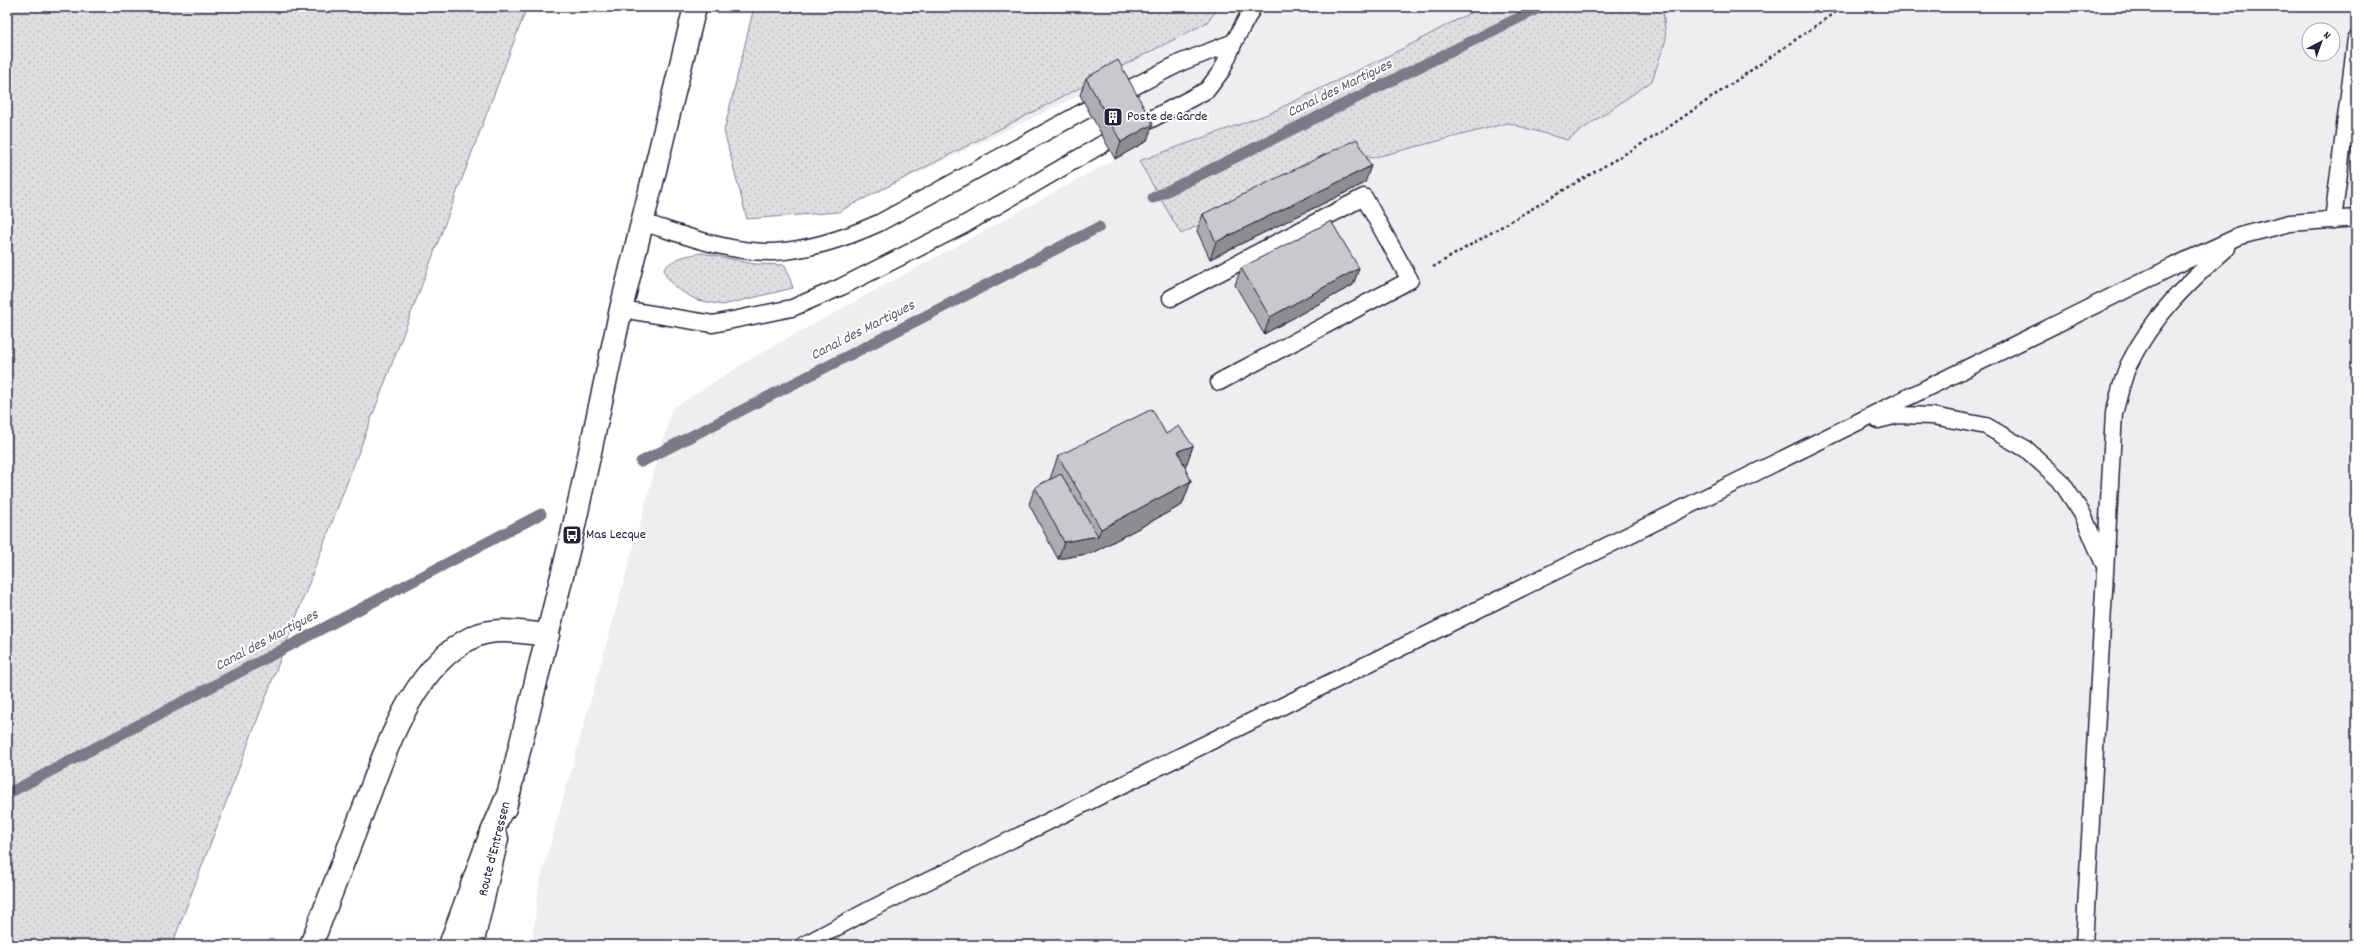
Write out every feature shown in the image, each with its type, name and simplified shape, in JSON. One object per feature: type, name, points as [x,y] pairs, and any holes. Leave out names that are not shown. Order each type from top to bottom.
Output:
[{"type":"main road","name":"Route d'Entressen","points":[[472,945],[548,635],[621,309],[695,7]]},
{"type":"main road","points":[[311,945],[384,756],[404,711],[425,678],[443,658],[474,636],[503,631],[548,635]]},
{"type":"main road","points":[[450,945],[488,839],[510,790]]},
{"type":"lane","points":[[1138,126],[1206,90],[1222,70],[1234,42],[1253,7]]},
{"type":"lane","points":[[2333,220],[2356,39]]},
{"type":"lane","points":[[1121,93],[1182,62],[1234,42]]},
{"type":"lane","points":[[642,222],[720,246],[772,252],[806,248],[848,237],[879,223],[1088,109]]},
{"type":"lane","points":[[621,309],[713,324],[792,308],[841,288],[962,226],[1106,142]]},
{"type":"lane","points":[[1171,298],[1364,197],[1410,280],[1219,382]]},
{"type":"lane","points":[[804,945],[867,911],[2174,266],[2240,236],[2290,223],[2356,218]]},
{"type":"lane","points":[[2084,945],[2104,566],[2114,413],[2129,364],[2153,325],[2187,283],[2240,236]]},
{"type":"lane","points":[[1844,429],[1898,414],[1933,416],[1986,426],[2026,449],[2060,480],[2083,515],[2104,566]]},
{"type":"lane","points":[[821,945],[867,911]]},
{"type":"path","points":[[1410,280],[1657,135],[1843,7]]},
{"type":"shaded area","points":[[7,7],[527,7],[172,945],[7,945]]},
{"type":"shaded area","points":[[754,7],[2356,7],[2356,945],[532,945],[539,885],[672,409],[754,357],[1115,159],[1080,95],[838,212],[747,219],[724,131]]},
{"type":"shaded area","points":[[754,7],[1220,7],[1206,23],[838,212],[747,219],[724,131]]},
{"type":"shaded area","points":[[1481,7],[1669,7],[1663,10],[1666,39],[1652,81],[1567,140],[1508,123],[1372,158],[1347,150],[1181,234],[1139,161],[1268,114],[1402,49]]},
{"type":"shaded area","points":[[703,253],[754,264],[785,265],[793,288],[723,305],[697,300],[677,289],[666,276],[664,269],[677,259]]},
{"type":"building","points":[[1118,60],[1153,124],[1121,142],[1086,78]]},
{"type":"building","points":[[1357,139],[1371,166],[1216,242],[1203,214]]},
{"type":"building","points":[[1331,221],[1359,268],[1270,317],[1241,268]]},
{"type":"building","points":[[1152,409],[1166,434],[1179,426],[1193,446],[1178,451],[1191,481],[1101,529],[1058,456]]},
{"type":"building","points":[[1061,474],[1098,536],[1064,542],[1035,487]]},
{"type":"waterway","name":"Canal des Martigues","points":[[1153,198],[1541,7]]},
{"type":"waterway","name":"Canal des Martigues","points":[[641,462],[1099,227]]},
{"type":"waterway","name":"Canal des Martigues","points":[[7,794],[541,514]]},
{"type":"place","name":"Poste de Garde","points":[[1113,117]]},
{"type":"place","name":"Mas Lecque","points":[[572,535]]}]
